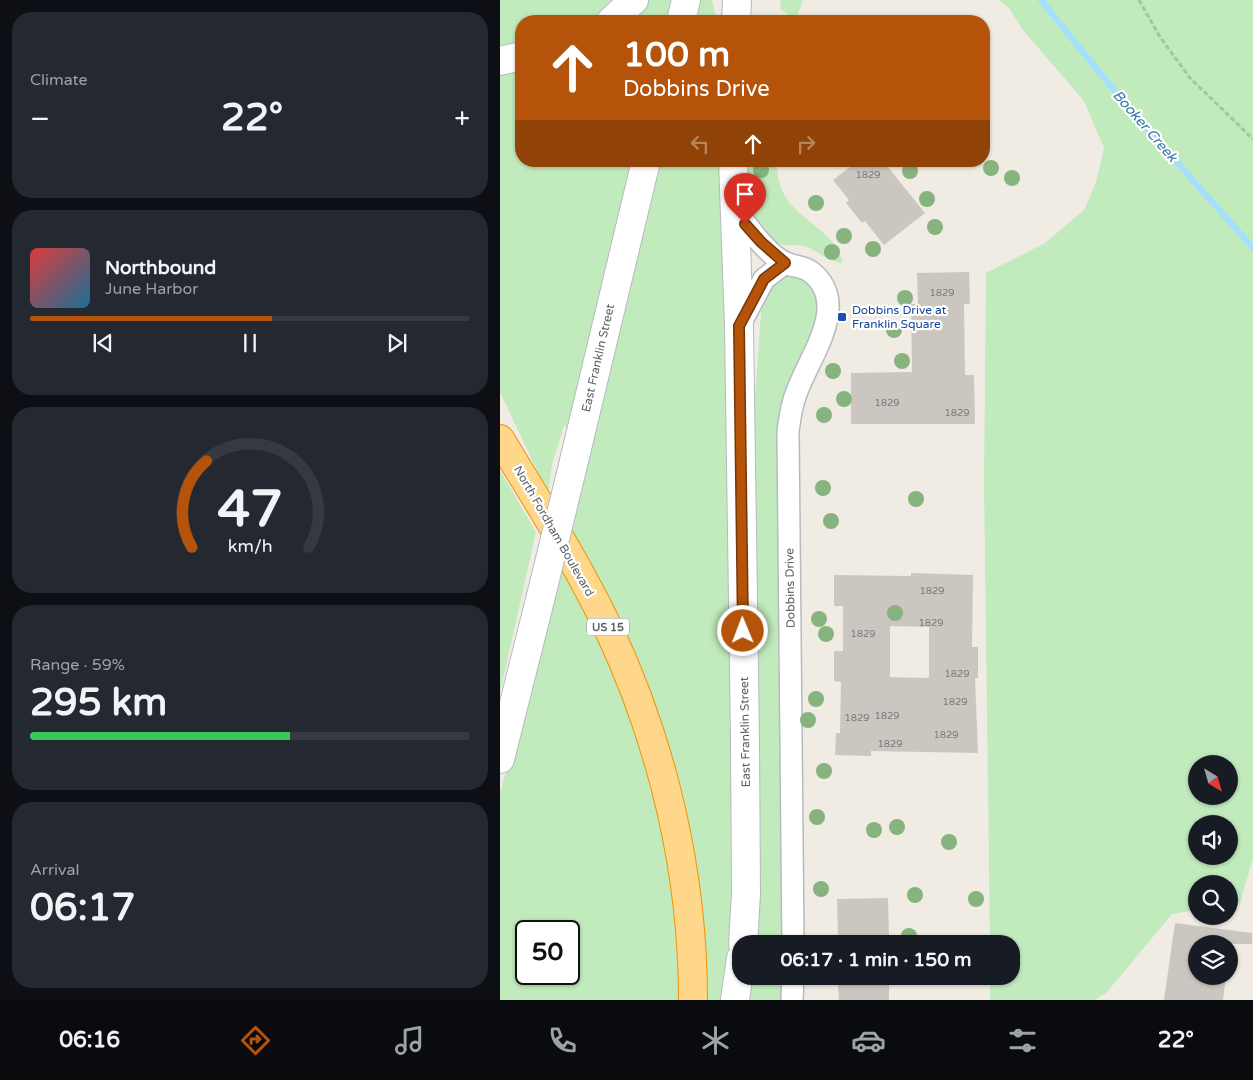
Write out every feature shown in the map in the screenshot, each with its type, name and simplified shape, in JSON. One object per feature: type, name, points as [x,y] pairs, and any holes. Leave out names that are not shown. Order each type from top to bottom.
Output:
[{"type":"highway","name":"North Fordham Boulevard","points":[[500,430],[505,448],[569,554],[605,622],[627,670],[652,738],[676,832],[688,911],[693,1000]]},
{"type":"main road","points":[[617,15],[634,0]]},
{"type":"main road","points":[[682,15],[686,0]]},
{"type":"main road","points":[[736,15],[737,0]]},
{"type":"main road","points":[[500,61],[515,57]]},
{"type":"main road","name":"East Franklin Street","points":[[500,759],[645,167]]},
{"type":"main road","name":"East Franklin Street","points":[[733,167],[739,326],[746,856],[743,935]]},
{"type":"main road","points":[[735,1000],[737,985]]},
{"type":"street","name":"Dobbins Drive","points":[[735,208],[761,242],[785,263],[803,267],[815,276],[824,287],[828,305],[820,339],[795,394],[788,431],[793,935]]},
{"type":"street","points":[[739,326],[764,279],[785,263]]},
{"type":"street","points":[[792,1000],[793,985]]},
{"type":"path","points":[[1139,0],[1160,37],[1190,78],[1253,139]]},
{"type":"green space","points":[[500,0],[624,0],[606,15],[515,15],[515,51],[500,55]]},
{"type":"green space","points":[[646,0],[675,0],[671,15],[629,15]]},
{"type":"green space","points":[[700,0],[712,0],[716,15],[696,15]]},
{"type":"green space","points":[[781,0],[803,0],[798,15],[789,15],[780,9]]},
{"type":"green space","points":[[999,0],[1253,0],[1253,858],[1240,903],[1238,903],[1238,875],[1188,875],[1188,911],[1172,914],[1107,992],[1095,1000],[990,1000],[990,985],[1020,985],[1020,935],[990,935],[984,483],[986,273],[1045,243],[1084,210],[1096,182],[1104,148],[1084,101],[1023,30],[1009,8]]},
{"type":"green space","points":[[515,67],[515,167],[634,167],[570,428],[564,426],[552,464],[548,494],[500,392],[500,71]]},
{"type":"green space","points":[[658,167],[723,167],[734,865],[732,927],[722,1000],[705,1000],[699,903],[571,532],[583,482],[584,466]]},
{"type":"green space","points":[[748,167],[778,167],[779,181],[785,196],[794,208],[828,237],[837,249],[843,263],[804,246],[781,244],[774,241],[764,231],[754,215],[749,189]]},
{"type":"green space","points":[[792,275],[807,283],[815,295],[817,310],[808,344],[786,390],[786,935],[755,935],[751,458],[762,297],[767,289],[784,277]]},
{"type":"green space","points":[[500,470],[536,532],[500,693]]},
{"type":"green space","points":[[560,571],[566,573],[624,692],[657,801],[675,906],[680,1000],[500,1000],[500,793]]},
{"type":"green space","points":[[750,985],[784,985],[783,1000],[747,1000]]},
{"type":"building","points":[[850,167],[888,167],[925,213],[884,245],[865,221],[862,223],[846,203],[849,200],[833,180]]},
{"type":"building","points":[[969,272],[970,304],[964,304],[965,375],[974,375],[975,424],[851,424],[851,373],[912,372],[911,304],[918,304],[917,273]]},
{"type":"building","points":[[911,573],[973,575],[972,647],[978,647],[978,678],[975,678],[978,753],[871,751],[871,756],[835,755],[836,733],[840,733],[841,682],[834,681],[834,651],[843,651],[843,606],[834,606],[834,575],[911,576]],"holes":[[[890,626],[929,627],[929,677],[890,677]]]},
{"type":"building","points":[[888,898],[889,935],[838,935],[837,899]]},
{"type":"building","points":[[1175,923],[1252,933],[1252,944],[1238,944],[1238,935],[1188,935],[1188,985],[1225,985],[1223,1000],[1164,1000]]},
{"type":"building","points":[[838,985],[889,985],[889,1000],[839,1000]]},
{"type":"waterway","name":"Booker Creek","points":[[1041,0],[1121,99],[1253,248]]},
{"type":"place","name":"Dobbins Drive at Franklin Square","points":[[842,317]]},
{"type":"route","points":[[743,631],[739,326],[764,279],[772,271],[785,263],[761,242],[745,224]]}]
